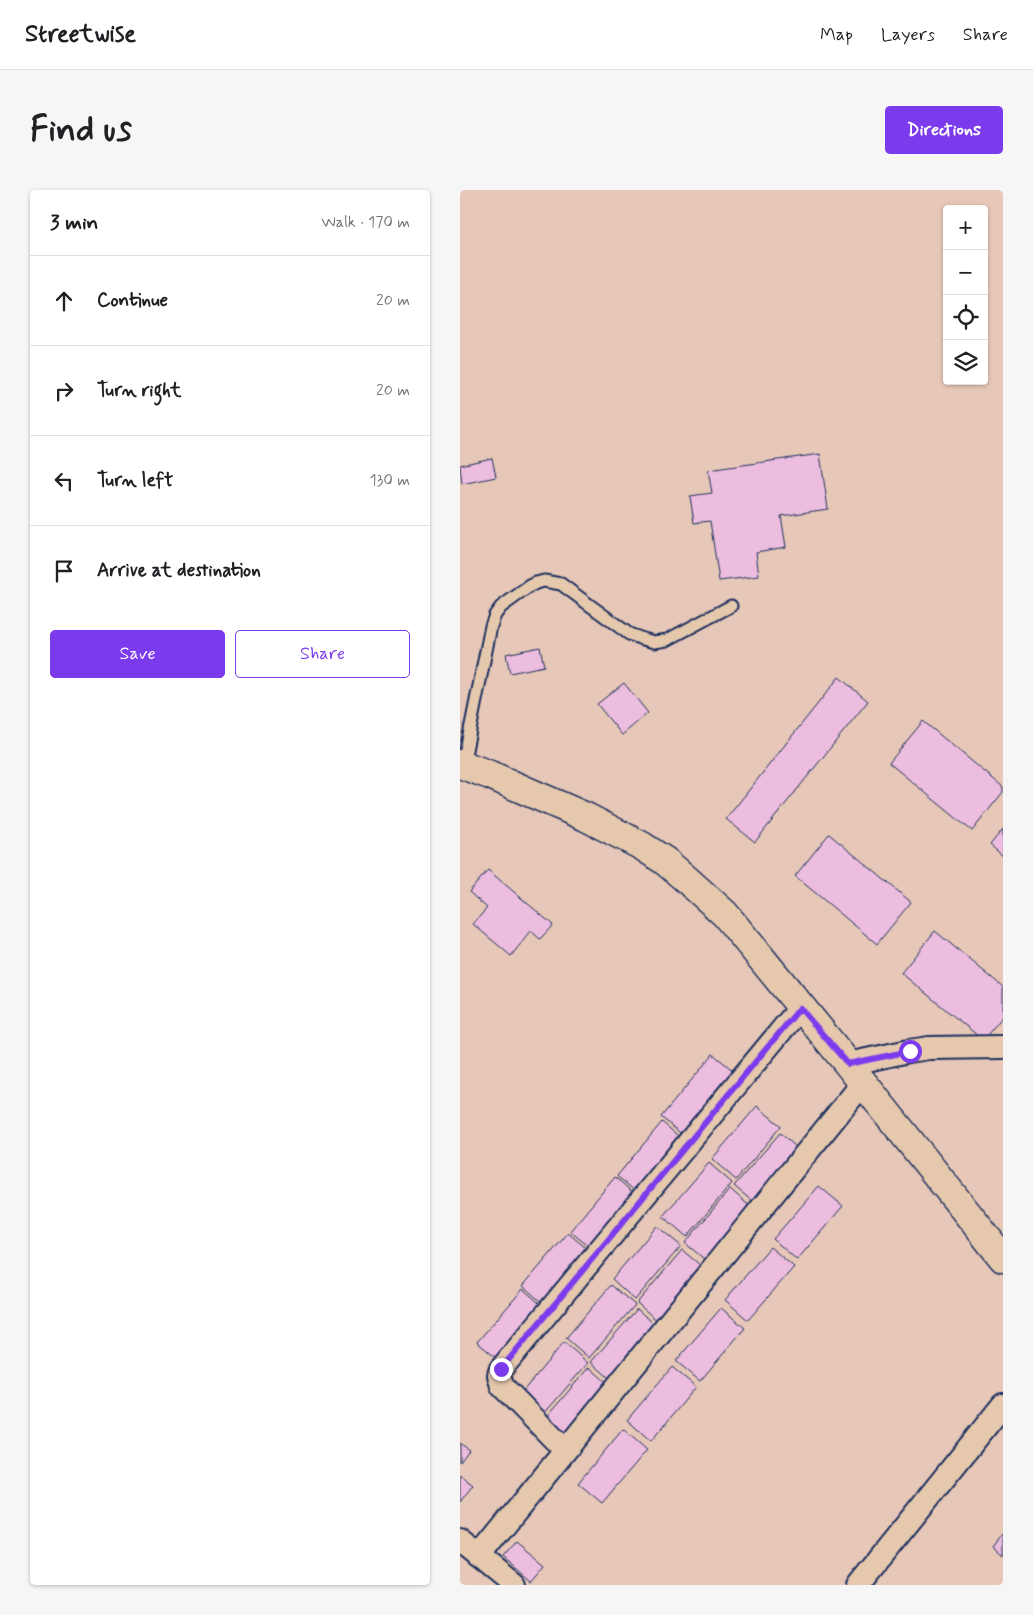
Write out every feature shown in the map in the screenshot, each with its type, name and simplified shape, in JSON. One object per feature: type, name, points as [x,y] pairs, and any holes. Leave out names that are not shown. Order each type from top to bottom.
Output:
[{"type":"street","points":[[461,765],[490,775],[586,817],[642,846],[664,861],[725,914],[1003,1258]]},
{"type":"street","points":[[565,1450],[502,1386],[499,1375],[501,1369],[800,1008]]},
{"type":"street","points":[[479,1557],[565,1450],[855,1074],[910,1051],[929,1048],[1003,1047]]},
{"type":"street","points":[[858,1585],[1003,1405]]},
{"type":"street","points":[[460,1541],[514,1585]]},
{"type":"lane","points":[[461,765],[495,615],[502,607],[536,582],[561,584],[629,634],[654,642],[667,640],[732,606]]},
{"type":"building","points":[[820,454],[828,509],[781,516],[786,547],[756,552],[759,576],[719,581],[710,521],[694,523],[690,496],[712,493],[708,470]]},
{"type":"building","points":[[492,458],[496,477],[462,484],[460,465]]},
{"type":"building","points":[[540,647],[544,666],[510,673],[506,654]]},
{"type":"building","points":[[839,677],[868,701],[755,842],[726,819]]},
{"type":"building","points":[[624,683],[648,713],[622,735],[597,704]]},
{"type":"building","points":[[923,721],[1003,787],[1003,792],[972,831],[889,763]]},
{"type":"building","points":[[1003,829],[1003,856],[990,845]]},
{"type":"building","points":[[829,834],[911,902],[877,944],[795,876]]},
{"type":"building","points":[[488,870],[553,925],[540,939],[531,931],[511,956],[473,924],[487,908],[469,892]]},
{"type":"building","points":[[935,931],[1003,987],[1003,1016],[983,1040],[901,973]]},
{"type":"building","points":[[713,1054],[736,1073],[685,1137],[661,1117]]},
{"type":"building","points":[[757,1106],[781,1126],[736,1180],[712,1159]]},
{"type":"building","points":[[662,1122],[686,1143],[641,1196],[617,1176]]},
{"type":"building","points":[[780,1133],[803,1153],[758,1206],[734,1186]]},
{"type":"building","points":[[709,1163],[732,1183],[687,1237],[663,1216]]},
{"type":"building","points":[[615,1177],[639,1198],[594,1251],[570,1231]]},
{"type":"building","points":[[819,1186],[843,1206],[797,1260],[773,1239]]},
{"type":"building","points":[[730,1189],[754,1210],[709,1263],[685,1243]]},
{"type":"building","points":[[657,1226],[681,1246],[635,1300],[612,1279]]},
{"type":"building","points":[[568,1233],[592,1253],[547,1307],[523,1286]]},
{"type":"building","points":[[770,1247],[794,1267],[748,1320],[725,1300]]},
{"type":"building","points":[[682,1250],[706,1270],[661,1324],[637,1303]]},
{"type":"building","points":[[611,1285],[635,1305],[589,1358],[566,1338]]},
{"type":"building","points":[[523,1289],[546,1309],[501,1362],[477,1342]]},
{"type":"building","points":[[721,1308],[745,1328],[700,1381],[676,1361]]},
{"type":"building","points":[[637,1309],[660,1329],[615,1383],[591,1362]]},
{"type":"building","points":[[564,1342],[588,1363],[542,1416],[519,1396]]},
{"type":"building","points":[[589,1367],[612,1387],[567,1440],[544,1420]]},
{"type":"building","points":[[672,1367],[696,1387],[651,1441],[627,1420]]},
{"type":"building","points":[[623,1429],[647,1450],[602,1503],[578,1483]]},
{"type":"building","points":[[460,1443],[469,1450],[460,1462]]},
{"type":"building","points":[[460,1475],[473,1485],[460,1502]]},
{"type":"building","points":[[1003,1533],[1003,1555],[993,1546]]},
{"type":"building","points":[[517,1541],[545,1564],[531,1581],[503,1557]]},
{"type":"route","points":[[501,1369],[800,1008],[848,1064],[910,1051]]}]
